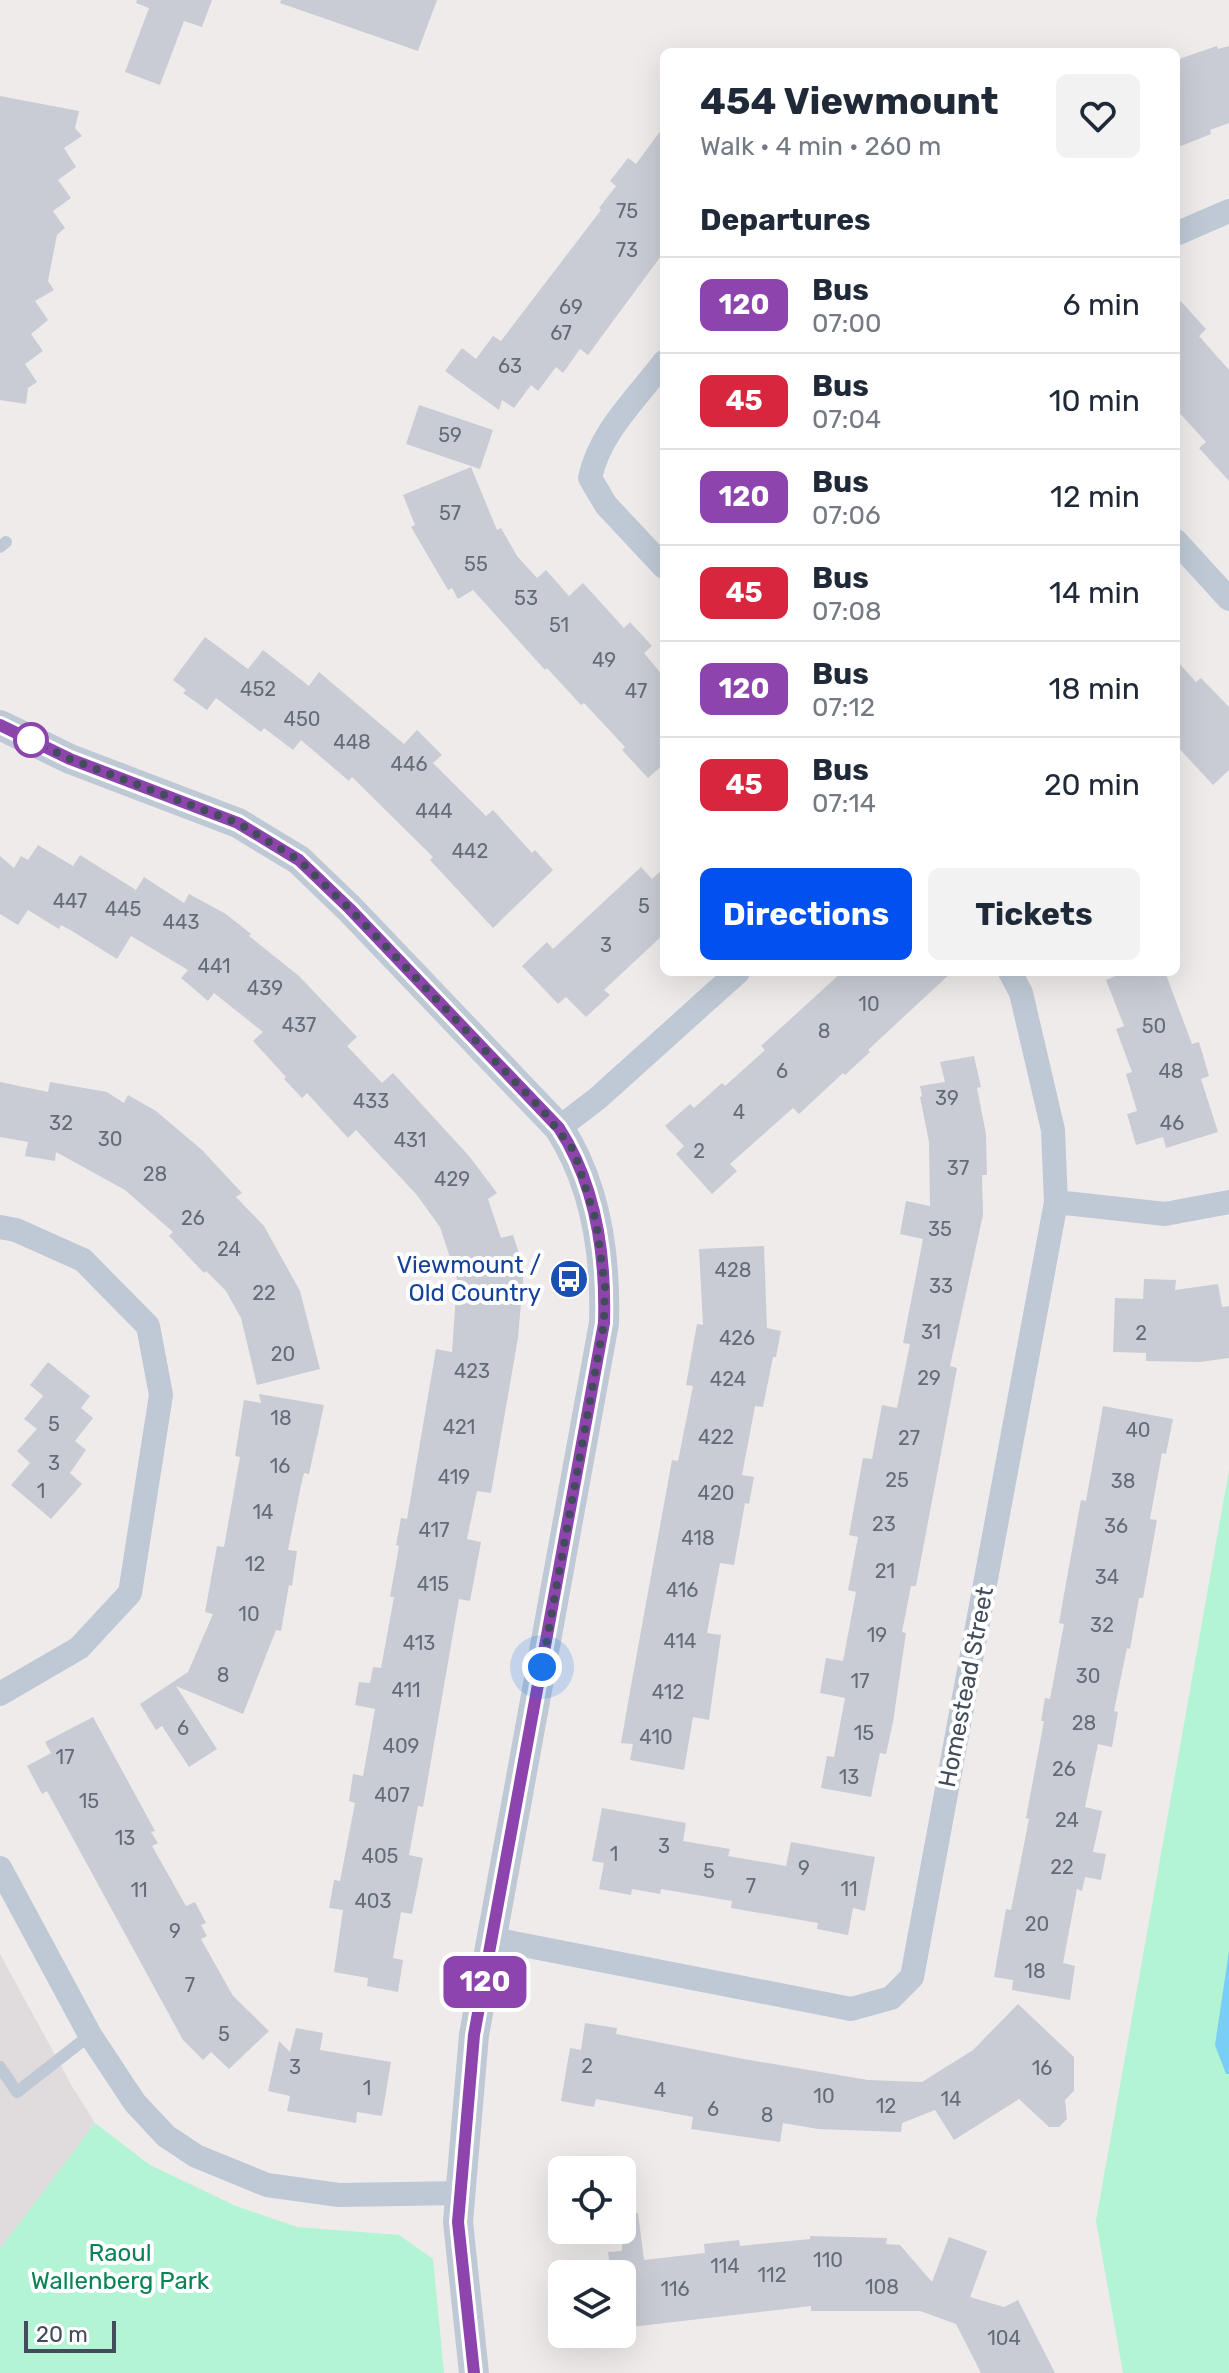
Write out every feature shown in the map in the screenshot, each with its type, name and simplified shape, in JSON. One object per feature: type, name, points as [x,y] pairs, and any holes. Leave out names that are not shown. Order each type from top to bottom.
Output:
[{"type":"street","points":[[1180,232],[1229,211]]},
{"type":"street","points":[[660,367],[603,439],[593,460],[590,478],[606,505],[660,563]]},
{"type":"street","points":[[1180,545],[1229,599]]},
{"type":"street","points":[[0,725],[70,759],[238,823],[299,860],[360,919],[559,1128],[574,1151],[596,1221],[605,1287],[604,1323],[474,2035],[458,2222],[474,2373]]},
{"type":"street","points":[[559,1128],[598,1098],[734,976]]},
{"type":"street","name":"Homestead Street","points":[[493,1939],[851,2009],[891,1998],[912,1977],[1056,1202],[1053,1130],[1021,993],[1012,976]]},
{"type":"street","points":[[1056,1202],[1165,1214],[1229,1202]]},
{"type":"street","points":[[0,1227],[16,1230],[83,1260],[148,1326],[161,1395],[130,1593],[79,1648],[0,1694]]},
{"type":"street","points":[[0,1868],[90,2035],[135,2103],[166,2136],[196,2156],[267,2185],[339,2195],[461,2193]]},
{"type":"lane","points":[[0,2067],[17,2092],[90,2035]]},
{"type":"shaded area","points":[[0,1954],[95,2123],[0,2249]]},
{"type":"green space","points":[[1229,1470],[1229,2373],[1123,2373],[1096,2221]]},
{"type":"green space","name":"Raoul Wallenberg Park","points":[[95,2123],[150,2165],[236,2206],[297,2227],[399,2235],[433,2259],[444,2373],[0,2373],[0,2249]]},
{"type":"water","points":[[1229,1951],[1229,2074],[1226,2074],[1215,2045]]},
{"type":"building","points":[[137,0],[212,0],[202,27],[184,21],[160,85],[125,72],[149,8],[136,3]]},
{"type":"building","points":[[281,0],[437,0],[418,51],[280,3]]},
{"type":"building","points":[[1217,46],[1218,49],[1229,46],[1229,123],[1180,146],[1180,59]]},
{"type":"building","points":[[0,96],[79,111],[75,128],[82,136],[64,148],[76,167],[58,180],[71,198],[53,211],[65,228],[57,235],[48,281],[54,290],[35,301],[48,320],[31,334],[43,351],[25,364],[37,382],[28,388],[26,404],[0,400]]},
{"type":"building","points":[[660,131],[660,257],[588,355],[580,349],[563,373],[556,367],[538,391],[531,385],[514,408],[502,400],[499,410],[445,371],[462,348],[476,359],[493,336],[501,341],[601,210],[599,208],[616,186],[610,181],[628,158],[636,164]]},
{"type":"building","points":[[1180,300],[1206,329],[1199,336],[1229,370],[1229,481],[1199,448],[1206,442],[1180,413]]},
{"type":"building","points":[[419,405],[493,430],[480,469],[406,444]]},
{"type":"building","points":[[471,467],[497,530],[501,528],[517,556],[537,578],[546,570],[569,596],[583,583],[624,628],[630,622],[652,646],[644,653],[660,672],[660,768],[648,778],[622,750],[625,747],[584,703],[581,705],[547,668],[545,670],[473,590],[458,599],[452,588],[448,590],[411,527],[415,525],[403,495]]},
{"type":"building","points":[[205,637],[248,669],[263,650],[309,686],[319,672],[404,744],[417,730],[442,755],[433,763],[486,816],[493,810],[532,853],[535,850],[553,870],[493,928],[430,860],[433,857],[352,777],[349,781],[301,740],[293,750],[264,728],[261,732],[216,698],[207,710],[183,693],[186,690],[173,680]]},
{"type":"building","points":[[1180,664],[1196,682],[1201,678],[1229,707],[1229,770],[1213,785],[1180,749]]},
{"type":"building","points":[[38,845],[73,866],[80,855],[136,890],[144,877],[184,903],[189,894],[226,914],[251,934],[249,936],[299,976],[357,1037],[347,1046],[382,1083],[393,1073],[469,1156],[497,1193],[488,1199],[501,1238],[513,1235],[524,1269],[518,1338],[491,1493],[477,1491],[467,1539],[481,1542],[470,1601],[459,1599],[423,1807],[418,1806],[409,1855],[423,1858],[412,1914],[401,1912],[393,1958],[403,1960],[398,1992],[367,1986],[368,1978],[334,1972],[343,1910],[329,1908],[334,1880],[340,1881],[355,1803],[349,1801],[353,1774],[363,1776],[375,1709],[355,1705],[359,1682],[370,1683],[373,1667],[381,1668],[394,1597],[390,1597],[401,1518],[407,1519],[436,1349],[452,1352],[457,1279],[440,1227],[416,1194],[356,1130],[348,1138],[307,1093],[302,1098],[253,1041],[263,1032],[214,993],[208,1001],[181,978],[188,970],[131,936],[117,959],[72,931],[61,925],[59,929],[28,910],[18,925],[0,914],[0,856],[14,868],[21,856],[28,860]]},
{"type":"building","points":[[641,867],[652,879],[660,872],[660,938],[604,990],[610,995],[586,1017],[566,997],[558,1004],[522,966],[547,942],[553,949]]},
{"type":"building","points":[[838,976],[948,976],[845,1075],[843,1073],[799,1114],[793,1108],[730,1164],[737,1171],[712,1194],[676,1154],[684,1146],[665,1126],[690,1104],[694,1108],[722,1083],[725,1086],[765,1050],[761,1046]]},
{"type":"building","points":[[1116,976],[1166,976],[1192,1044],[1199,1042],[1209,1076],[1201,1079],[1218,1132],[1166,1148],[1163,1137],[1136,1145],[1127,1114],[1137,1111],[1126,1074],[1132,1072],[1116,1029],[1124,1026],[1106,980]]},
{"type":"building","points":[[974,1056],[986,1134],[987,1175],[982,1175],[983,1215],[950,1366],[957,1368],[916,1586],[911,1586],[902,1632],[906,1633],[893,1722],[886,1754],[880,1753],[871,1797],[821,1788],[827,1756],[834,1757],[845,1698],[820,1693],[826,1658],[843,1661],[856,1592],[848,1590],[858,1537],[849,1535],[863,1458],[872,1459],[882,1405],[897,1408],[910,1344],[903,1343],[923,1239],[900,1234],[906,1201],[930,1206],[929,1142],[920,1086],[945,1082],[940,1062]]},
{"type":"building","points":[[0,1082],[48,1092],[50,1082],[107,1092],[124,1103],[128,1095],[156,1111],[202,1150],[242,1193],[236,1197],[264,1226],[300,1291],[320,1369],[257,1385],[241,1318],[226,1291],[169,1236],[173,1232],[125,1190],[56,1152],[55,1161],[25,1156],[28,1142],[0,1137]]},
{"type":"building","points":[[764,1246],[767,1328],[781,1331],[763,1407],[755,1406],[742,1475],[754,1477],[749,1504],[745,1503],[734,1565],[720,1563],[707,1633],[721,1635],[709,1720],[693,1717],[684,1770],[630,1760],[633,1744],[621,1743],[672,1460],[678,1461],[693,1386],[686,1385],[697,1324],[703,1325],[699,1249]]},
{"type":"building","points":[[1144,1279],[1176,1280],[1175,1290],[1218,1284],[1222,1307],[1229,1306],[1229,1358],[1200,1362],[1146,1361],[1146,1353],[1113,1352],[1115,1298],[1143,1299]]},
{"type":"building","points":[[48,1362],[90,1396],[81,1408],[93,1418],[75,1441],[86,1450],[70,1473],[82,1484],[51,1519],[11,1485],[30,1463],[17,1451],[37,1429],[24,1419],[43,1396],[30,1385]]},
{"type":"building","points":[[259,1394],[324,1405],[309,1474],[304,1473],[301,1485],[288,1550],[297,1551],[292,1586],[289,1585],[281,1631],[276,1630],[243,1714],[176,1686],[217,1749],[189,1767],[162,1726],[156,1730],[140,1704],[188,1672],[213,1614],[205,1612],[217,1546],[224,1547],[240,1457],[235,1456],[244,1400],[261,1403]]},
{"type":"building","points":[[1103,1406],[1173,1419],[1166,1454],[1162,1453],[1150,1519],[1157,1520],[1143,1598],[1139,1598],[1114,1711],[1118,1712],[1112,1747],[1098,1744],[1085,1807],[1102,1811],[1093,1852],[1106,1854],[1101,1880],[1085,1877],[1082,1891],[1077,1889],[1063,1963],[1075,1966],[1070,2000],[1012,1990],[1013,1980],[994,1977],[1006,1909],[1011,1910],[1029,1819],[1026,1818],[1044,1721],[1041,1721],[1045,1698],[1050,1699],[1064,1624],[1059,1623],[1081,1500],[1086,1501]]},
{"type":"building","points":[[93,1717],[155,1831],[151,1832],[158,1843],[152,1846],[186,1906],[195,1902],[206,1923],[201,1925],[207,1936],[201,1939],[233,1996],[269,2031],[229,2069],[211,2052],[203,2060],[183,2040],[47,1791],[42,1794],[27,1766],[51,1753],[45,1742]]},
{"type":"building","points":[[602,1808],[686,1823],[683,1841],[730,1849],[728,1856],[786,1866],[791,1842],[875,1857],[865,1911],[853,1908],[848,1935],[817,1929],[818,1923],[731,1908],[732,1901],[661,1889],[660,1894],[632,1889],[631,1895],[599,1889],[604,1863],[592,1861]]},
{"type":"building","points":[[1018,2004],[1074,2057],[1074,2091],[1065,2100],[1067,2119],[1059,2127],[1049,2127],[1019,2099],[954,2140],[935,2110],[902,2123],[901,2132],[818,2129],[783,2123],[780,2142],[691,2129],[693,2117],[596,2099],[594,2107],[561,2101],[570,2048],[581,2050],[585,2023],[617,2028],[616,2034],[744,2059],[868,2080],[922,2082],[973,2050]]},
{"type":"building","points":[[296,2028],[323,2033],[320,2050],[391,2062],[382,2116],[357,2112],[356,2123],[287,2111],[290,2096],[268,2091],[279,2041],[290,2052]]},
{"type":"building","points":[[636,2213],[644,2260],[705,2253],[704,2244],[739,2240],[740,2246],[810,2239],[810,2236],[887,2238],[886,2244],[900,2245],[932,2282],[949,2237],[987,2251],[970,2297],[1004,2307],[1018,2300],[1055,2373],[981,2373],[956,2324],[920,2311],[811,2311],[811,2306],[636,2326],[636,2260],[609,2260],[608,2252],[622,2251],[622,2244],[636,2244]]},
{"type":"bus line","name":"120","points":[[0,725],[70,759],[238,823],[299,860],[350,909],[559,1128],[574,1151],[596,1221],[605,1287],[604,1323],[474,2035],[458,2222],[474,2373]]},
{"type":"place","name":"Viewmount / Old Country","points":[[569,1279]]},
{"type":"route","points":[[31,740],[70,759],[238,823],[299,860],[350,909],[544,1112],[574,1151],[596,1221],[605,1287],[604,1323],[542,1667]]}]
